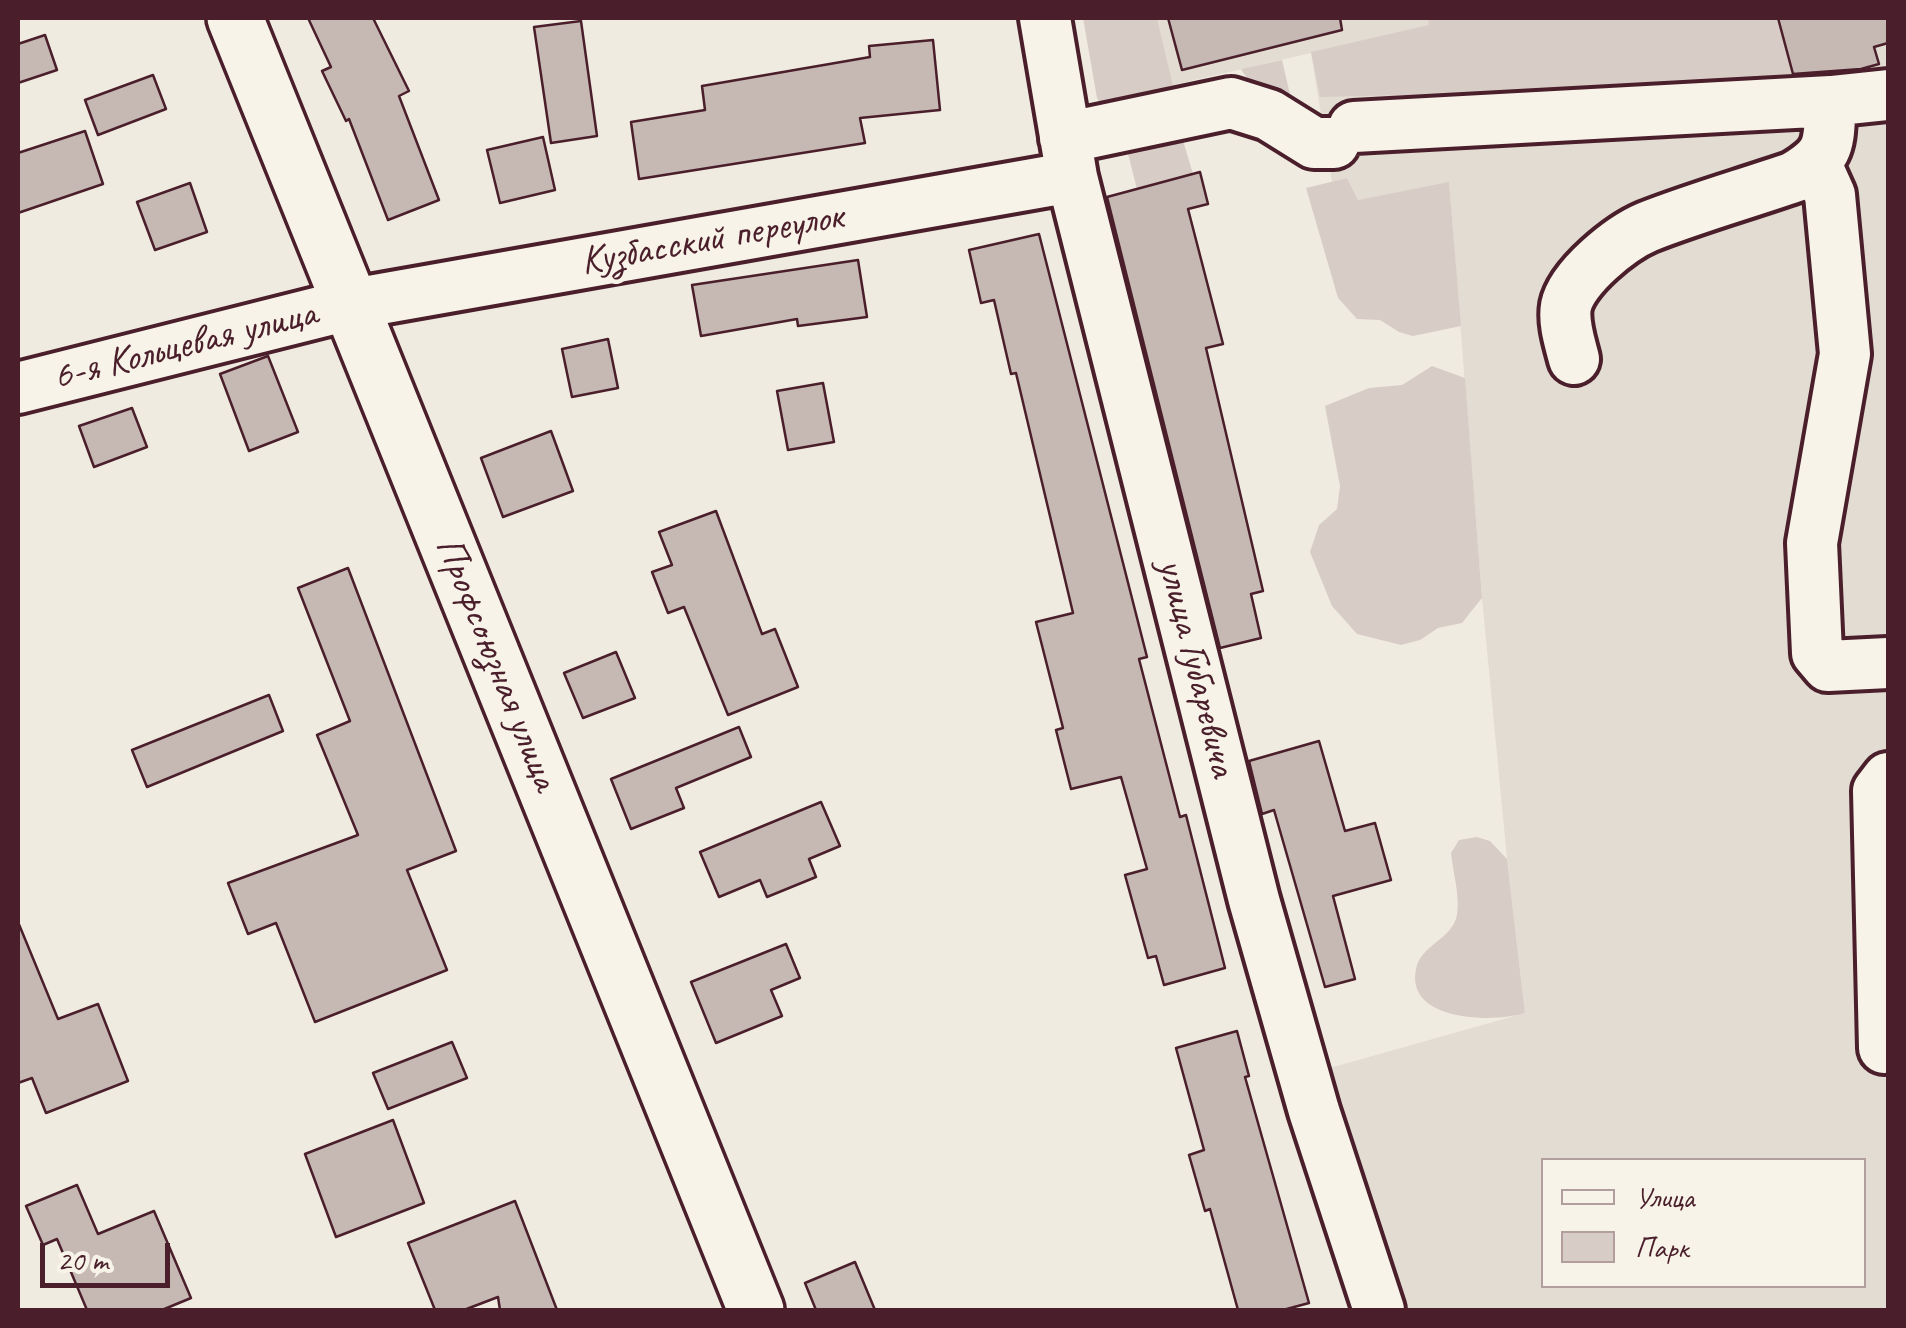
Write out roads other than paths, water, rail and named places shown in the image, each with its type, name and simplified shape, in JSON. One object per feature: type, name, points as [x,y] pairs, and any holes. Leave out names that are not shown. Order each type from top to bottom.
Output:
[{"type":"main road","name":"Профсоюзная улица","points":[[235,18],[756,1310]]},
{"type":"street","name":"улица Губаревича","points":[[1045,18],[1068,157],[1254,900],[1314,1112],[1379,1310]]},
{"type":"street","points":[[1574,359],[1566,330],[1566,305],[1577,285],[1601,258],[1644,228],[1794,177],[1816,164],[1827,146],[1831,100],[1888,96]]},
{"type":"street","name":"Кузбасский переулок","points":[[352,304],[1068,157],[1232,103],[1270,114],[1314,143],[1344,135],[1831,100]]},
{"type":"street","points":[[1816,164],[1830,195],[1845,354],[1812,543],[1817,653],[1828,666],[1888,663]]},
{"type":"street","name":"6-я Кольцевая улица","points":[[18,388],[352,304]]},
{"type":"street","points":[[1884,1048],[1878,791],[1888,778]]}]
